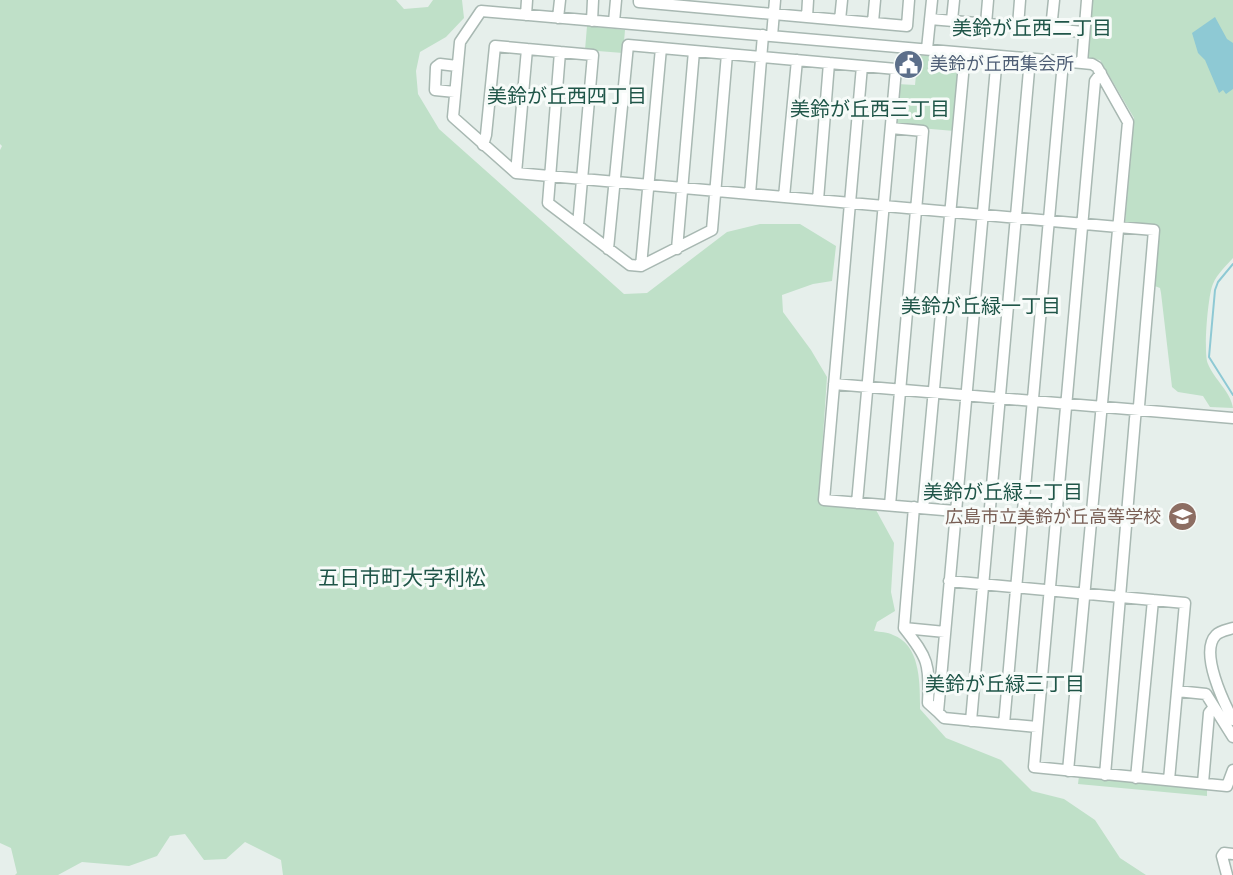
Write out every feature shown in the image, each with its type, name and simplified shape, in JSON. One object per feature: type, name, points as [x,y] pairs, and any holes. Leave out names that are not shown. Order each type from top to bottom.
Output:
[{"type":"street","points":[[488,12],[489,0]]},
{"type":"street","points":[[526,15],[527,0]]},
{"type":"street","points":[[558,18],[560,0]]},
{"type":"street","points":[[592,21],[593,0]]},
{"type":"street","points":[[614,22],[616,0]]},
{"type":"street","points":[[639,0],[639,2],[741,5],[774,14],[907,26],[909,0]]},
{"type":"street","points":[[750,194],[761,56],[774,14],[775,0]]},
{"type":"street","points":[[807,17],[808,0]]},
{"type":"street","points":[[840,20],[842,0]]},
{"type":"street","points":[[873,22],[875,0]]},
{"type":"street","points":[[927,50],[932,0]]},
{"type":"street","points":[[952,20],[954,0]]},
{"type":"street","points":[[986,24],[988,0]]},
{"type":"street","points":[[1018,26],[1020,0]]},
{"type":"street","points":[[1051,29],[1054,0]]},
{"type":"street","points":[[1082,63],[1087,0]]},
{"type":"street","points":[[1068,771],[1101,407],[1118,227],[1128,122],[1101,73],[1092,64],[481,11],[460,42],[453,117],[516,173],[983,216],[1016,218],[1082,224],[1118,227],[1154,230],[1139,406],[1136,410],[1105,775]]},
{"type":"street","points":[[930,19],[1084,32]]},
{"type":"street","points":[[608,249],[628,45],[896,69],[857,502]]},
{"type":"street","points":[[483,145],[495,46],[593,55],[578,225]]},
{"type":"street","points":[[641,266],[661,48]]},
{"type":"street","points":[[516,173],[527,49]]},
{"type":"street","points":[[677,249],[694,51]]},
{"type":"street","points":[[560,52],[548,203],[630,266],[641,266],[712,230],[727,54]]},
{"type":"street","points":[[965,53],[934,392],[904,628],[922,651],[929,679],[928,703],[944,718],[1037,727]]},
{"type":"street","points":[[938,712],[998,56]]},
{"type":"street","points":[[971,721],[1030,59]]},
{"type":"street","points":[[784,197],[797,60]]},
{"type":"street","points":[[1004,724],[1063,62]]},
{"type":"street","points":[[818,200],[829,63]]},
{"type":"street","points":[[455,92],[435,90],[436,67],[440,64],[457,66]]},
{"type":"street","points":[[862,66],[824,500],[955,511]]},
{"type":"street","points":[[1101,73],[1095,81],[1034,766],[1227,786],[1233,770]]},
{"type":"street","points":[[890,505],[923,131],[891,128]]},
{"type":"street","points":[[834,384],[1233,418]]},
{"type":"street","points":[[949,581],[1185,603],[1169,780]]},
{"type":"street","points":[[1136,778],[1153,600]]},
{"type":"street","points":[[904,628],[945,632]]},
{"type":"street","points":[[1233,628],[1224,630],[1215,636],[1210,645],[1210,653],[1218,688],[1233,720]]},
{"type":"street","points":[[1177,691],[1206,694],[1233,737]]},
{"type":"street","points":[[1203,783],[1209,713],[1214,707]]},
{"type":"street","points":[[1227,875],[1222,856],[1224,853],[1233,854]]},
{"type":"green space","points":[[0,0],[396,0],[404,9],[428,7],[433,0],[462,0],[464,18],[446,37],[420,52],[416,71],[418,94],[439,129],[624,294],[647,293],[727,232],[760,224],[800,224],[836,246],[832,281],[813,284],[782,295],[783,312],[811,350],[827,377],[819,495],[822,503],[876,510],[894,543],[891,592],[895,611],[877,622],[874,631],[891,634],[909,647],[914,656],[919,678],[920,709],[946,738],[1001,760],[1032,791],[1064,799],[1095,820],[1120,858],[1146,875],[283,875],[281,860],[245,842],[226,859],[204,860],[185,834],[170,836],[157,856],[129,866],[82,862],[58,875],[15,875],[17,873],[11,848],[0,843],[0,150],[2,146],[0,144]]},
{"type":"green space","points":[[1091,0],[1233,0],[1233,258],[1217,277],[1211,290],[1206,349],[1208,364],[1229,396],[1233,408],[1210,407],[1203,396],[1178,392],[1172,387],[1161,293],[1160,288],[1152,285],[1158,227],[1125,223],[1134,118],[1100,60],[1086,58]]},
{"type":"green space","points":[[587,26],[625,30],[623,53],[585,50]]},
{"type":"green space","points":[[918,55],[957,59],[960,62],[954,131],[897,126],[894,121],[897,84],[915,85]]},
{"type":"green space","points":[[1079,776],[1207,788],[1207,796],[1078,784]]},
{"type":"water","points":[[1215,17],[1227,39],[1233,43],[1233,89],[1226,94],[1223,90],[1219,93],[1205,60],[1198,53],[1192,33]]},
{"type":"waterway","points":[[1233,264],[1218,282],[1215,290],[1209,357],[1233,395]]},
{"type":"place","name":"美鈴が丘西集会所","points":[[909,64]]},
{"type":"place","name":"広島市立美鈴が丘高等学校","points":[[1182,517]]},
{"type":"district","name":"美鈴が丘西二丁目","points":[[1032,28]]},
{"type":"district","name":"美鈴が丘西四丁目","points":[[567,96]]},
{"type":"district","name":"美鈴が丘西三丁目","points":[[870,109]]},
{"type":"district","name":"美鈴が丘緑一丁目","points":[[981,306]]},
{"type":"district","name":"美鈴が丘緑二丁目","points":[[1003,492]]},
{"type":"district","name":"五日市町大字利松","points":[[402,578]]},
{"type":"district","name":"美鈴が丘緑三丁目","points":[[1005,684]]}]
